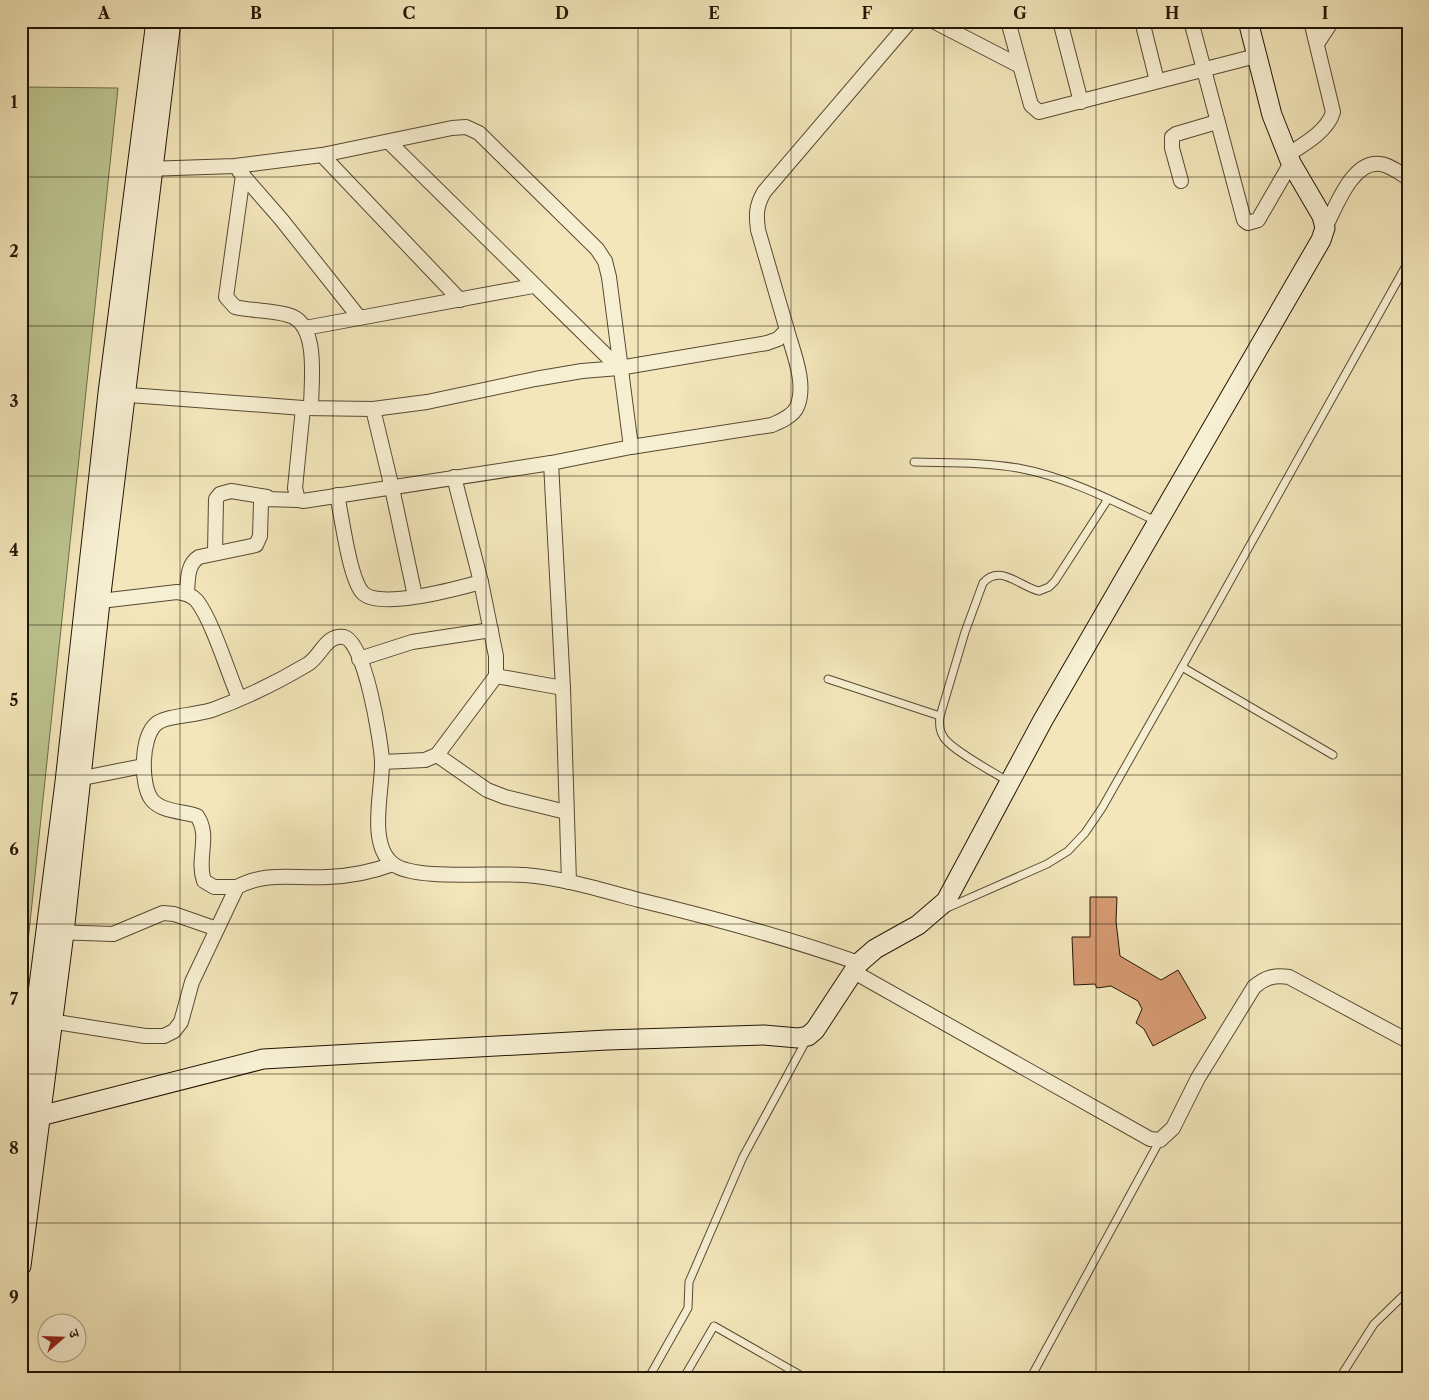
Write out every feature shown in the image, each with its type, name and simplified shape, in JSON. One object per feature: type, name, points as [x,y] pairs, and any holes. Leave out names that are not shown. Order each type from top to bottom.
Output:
[{"type":"street","points":[[21,1266],[28,1120],[44,1020],[55,932],[92,602],[145,169],[156,21]]},
{"type":"street","points":[[145,169],[171,21]]},
{"type":"street","points":[[215,553],[216,499],[220,494],[231,491],[298,500],[392,488],[454,476],[551,464],[631,447],[772,425],[786,418],[797,407],[800,389],[797,367],[758,230],[757,204],[764,192],[910,21]]},
{"type":"street","points":[[933,21],[1020,66]]},
{"type":"street","points":[[1008,21],[1028,99],[1034,110],[1044,112],[1256,56]]},
{"type":"street","points":[[1060,21],[1081,102]]},
{"type":"street","points":[[1142,21],[1156,81]]},
{"type":"street","points":[[1191,21],[1244,220],[1248,223],[1258,220],[1289,159],[1331,118],[1332,102],[1310,21]]},
{"type":"street","points":[[1248,21],[1272,114],[1289,159],[1322,216],[1325,228]]},
{"type":"street","points":[[1316,44],[1332,21]]},
{"type":"street","points":[[1182,180],[1172,148],[1172,137],[1176,134],[1217,122]]},
{"type":"street","points":[[145,169],[239,171],[452,128],[466,127],[479,133],[597,249],[605,261],[609,277],[619,368],[631,447]]},
{"type":"street","points":[[389,142],[533,286],[619,368]]},
{"type":"street","points":[[322,155],[460,300]]},
{"type":"street","points":[[28,1120],[263,1059],[607,1040],[764,1035],[798,1038],[808,1036],[816,1030],[856,968],[875,949],[918,925],[935,913],[946,901],[1009,782],[1321,240],[1325,228],[1352,178],[1370,165],[1380,164],[1408,178]]},
{"type":"street","points":[[239,171],[281,219],[358,316]]},
{"type":"street","points":[[239,171],[226,297],[235,307],[288,315],[299,319],[305,328],[310,352],[307,408],[295,488],[298,500]]},
{"type":"street","points":[[305,328],[358,316],[533,286]]},
{"type":"street","points":[[117,394],[307,408],[372,409],[427,402],[582,371],[619,368],[768,343],[778,339],[787,330]]},
{"type":"street","points":[[372,409],[392,488],[415,596]]},
{"type":"street","points":[[551,464],[563,688],[569,882]]},
{"type":"street","points":[[382,762],[425,760],[436,755],[496,676],[496,656],[481,582],[454,476]]},
{"type":"street","points":[[337,495],[354,571],[363,594],[372,599],[386,600],[481,582]]},
{"type":"street","points":[[187,593],[190,568],[194,560],[215,553],[256,545],[260,536],[261,503],[267,497]]},
{"type":"street","points":[[92,602],[177,592],[187,593],[197,600],[205,614],[239,698]]},
{"type":"street","points":[[360,659],[412,642],[491,630]]},
{"type":"street","points":[[393,864],[357,874],[327,877],[265,876],[250,880],[237,887],[214,887],[204,881],[202,824],[197,816],[165,808],[153,800],[146,788],[143,766],[149,735],[155,724],[167,718],[211,710],[239,698],[314,660],[328,642],[335,637],[349,638],[354,644],[360,659],[379,731],[382,762],[378,820],[380,838],[385,853],[393,864],[409,871],[427,874],[526,875],[569,882],[753,928],[856,968],[1150,1138],[1160,1140],[1173,1128],[1198,1078],[1254,987],[1265,978],[1277,975],[1289,977],[1408,1041]]},
{"type":"street","points":[[496,676],[563,688]]},
{"type":"street","points":[[436,755],[486,790],[506,798],[566,812]]},
{"type":"street","points":[[73,780],[143,766]]},
{"type":"street","points":[[44,1020],[145,1036],[164,1036],[174,1031],[181,1022],[192,982],[237,887]]},
{"type":"street","points":[[55,932],[113,934],[163,913],[174,914],[217,929]]},
{"type":"lane","points":[[935,913],[1047,864],[1068,851],[1085,833],[1102,808],[1182,667],[1408,262]]},
{"type":"lane","points":[[914,462],[980,463],[1020,468],[1055,478],[1108,498],[1158,522]]},
{"type":"lane","points":[[1009,782],[944,738],[939,728],[940,716],[965,632],[983,583],[988,578],[996,574],[1012,578],[1031,589],[1039,590],[1049,587],[1055,581],[1108,498]]},
{"type":"lane","points":[[1182,667],[1333,755]]},
{"type":"lane","points":[[828,679],[940,716]]},
{"type":"lane","points":[[648,1379],[688,1308],[689,1282],[743,1157],[808,1036]]},
{"type":"lane","points":[[1030,1379],[1160,1140]]},
{"type":"lane","points":[[1339,1379],[1374,1324],[1408,1291]]},
{"type":"lane","points":[[683,1379],[714,1326],[807,1379]]},
{"type":"green space","points":[[26,87],[118,88],[21,1008],[21,123]]},
{"type":"building","points":[[1090,897],[1117,897],[1116,921],[1120,956],[1161,980],[1178,970],[1206,1018],[1153,1046],[1144,1029],[1136,1023],[1142,1009],[1138,1001],[1111,986],[1097,988],[1095,984],[1074,985],[1072,937],[1090,937]]}]
